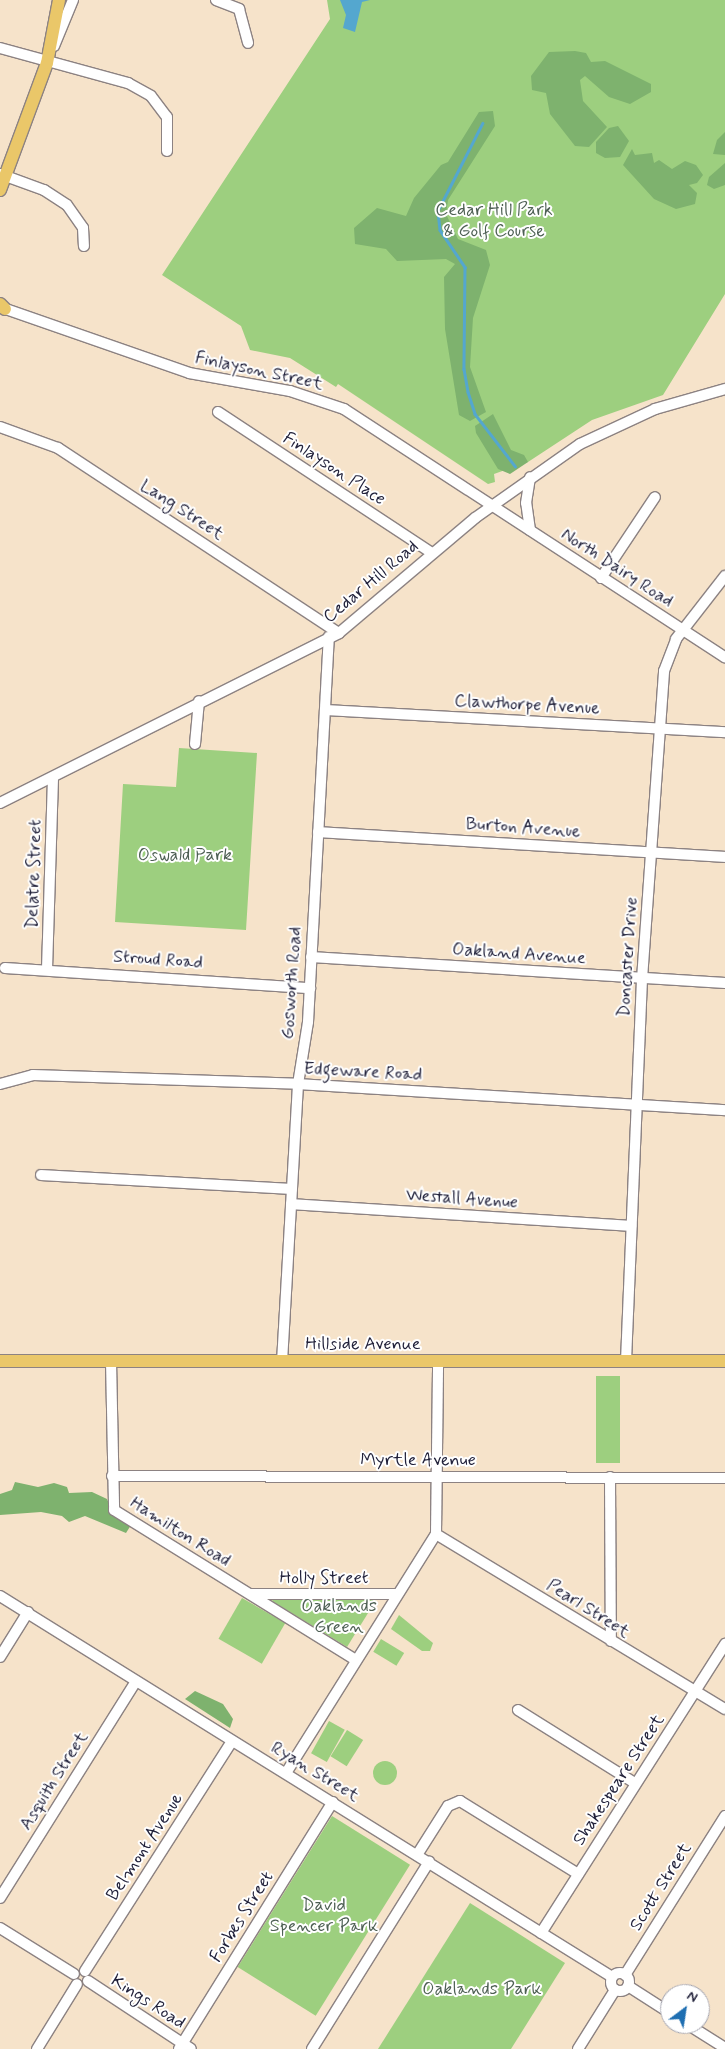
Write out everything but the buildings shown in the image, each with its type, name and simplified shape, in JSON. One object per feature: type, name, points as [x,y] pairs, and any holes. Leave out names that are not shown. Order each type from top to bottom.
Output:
[{"type":"main road","points":[[0,190],[3,175],[47,63],[60,0]]},
{"type":"main road","name":"Hillside Avenue","points":[[0,1361],[725,1361]]},
{"type":"street","points":[[47,63],[73,0]]},
{"type":"street","points":[[216,0],[239,9],[248,43]]},
{"type":"street","points":[[0,48],[47,63],[128,83],[151,96],[167,118],[167,151]]},
{"type":"street","points":[[3,175],[67,205],[83,228],[84,246]]},
{"type":"street","name":"Finlayson Street","points":[[2,306],[190,373],[327,402],[366,421],[492,504]]},
{"type":"street","name":"Cedar Hill Road","points":[[0,803],[53,779],[199,701],[334,635],[492,504],[530,477],[610,427],[725,388]]},
{"type":"street","name":"Finlayson Place","points":[[218,412],[432,553]]},
{"type":"street","name":"Lang Street","points":[[0,427],[58,448],[334,635]]},
{"type":"street","points":[[530,477],[526,503],[530,530]]},
{"type":"street","points":[[601,578],[655,497]]},
{"type":"street","name":"North Dairy Road","points":[[492,504],[601,578],[725,657]]},
{"type":"street","name":"Doncaster Drive","points":[[626,1361],[642,979],[666,662],[682,630],[725,576]]},
{"type":"street","name":"Gosworth Road","points":[[282,1362],[298,1084],[310,988],[326,710],[334,635]]},
{"type":"street","points":[[195,744],[199,701]]},
{"type":"street","name":"Clawthorpe Avenue","points":[[326,710],[660,726],[725,732]]},
{"type":"street","name":"Delatre Street","points":[[47,969],[53,779]]},
{"type":"street","name":"Burton Avenue","points":[[318,832],[725,857]]},
{"type":"street","name":"Oakland Avenue","points":[[311,957],[725,983]]},
{"type":"street","name":"Stroud Road","points":[[5,968],[47,969],[310,988]]},
{"type":"street","name":"Edgeware Road","points":[[0,1084],[33,1075],[298,1084],[725,1110]]},
{"type":"street","points":[[41,1175],[292,1189]]},
{"type":"street","name":"Westall Avenue","points":[[291,1204],[631,1226]]},
{"type":"street","name":"Hamilton Road","points":[[111,1361],[111,1504],[119,1516],[356,1660]]},
{"type":"street","points":[[286,1773],[436,1534],[438,1362]]},
{"type":"street","name":"Myrtle Avenue","points":[[112,1476],[725,1478]]},
{"type":"street","points":[[610,1477],[611,1642]]},
{"type":"street","name":"Pearl Street","points":[[436,1534],[611,1642],[725,1709]]},
{"type":"street","name":"Holly Street","points":[[250,1594],[397,1594]]},
{"type":"street","name":"Ryan Street","points":[[0,1596],[612,1977]]},
{"type":"street","points":[[0,1657],[28,1612]]},
{"type":"street","name":"Shakespeare Street","points":[[541,1932],[725,1644]]},
{"type":"street","name":"Asquith Street","points":[[0,1898],[136,1681]]},
{"type":"street","points":[[518,1710],[635,1783]]},
{"type":"street","name":"Belmont Avenue","points":[[86,1976],[232,1741]]},
{"type":"street","points":[[418,1855],[448,1806],[463,1801],[578,1874]]},
{"type":"street","name":"Forbes Street","points":[[184,2047],[333,1802]]},
{"type":"street","name":"Scott Street","points":[[625,1974],[725,1816]]},
{"type":"street","points":[[312,2049],[429,1862]]},
{"type":"street","points":[[0,1928],[75,1979]]},
{"type":"street","points":[[615,1990],[612,1977],[625,1974],[628,1986],[660,2007]]},
{"type":"street","points":[[37,2049],[75,1979],[86,1976]]},
{"type":"street","name":"Kings Road","points":[[86,1976],[184,2047]]},
{"type":"street","points":[[578,2049],[615,1990],[628,1986]]},
{"type":"street","points":[[703,2034],[725,2048]]},
{"type":"green space","name":"Cedar Hill Park & Golf Course","points":[[327,0],[725,0],[725,294],[663,395],[592,420],[528,462],[494,474],[495,482],[488,484],[338,384],[336,387],[290,358],[250,350],[241,326],[162,275],[330,19]]},
{"type":"green space","points":[[575,51],[586,53],[591,62],[605,61],[651,84],[651,92],[630,104],[609,97],[585,76],[580,80],[583,101],[607,127],[589,147],[575,146],[550,114],[546,93],[532,90],[531,76],[549,52]]},
{"type":"green space","points":[[493,111],[495,126],[448,200],[446,214],[458,239],[486,250],[490,265],[473,318],[470,367],[486,412],[470,421],[459,415],[445,329],[444,277],[455,264],[446,259],[397,261],[386,249],[355,244],[354,228],[377,208],[406,216],[414,198],[441,165],[448,162],[479,112]]},
{"type":"green space","points":[[618,126],[629,141],[620,157],[605,158],[596,153],[596,142],[609,128]]},
{"type":"green space","points":[[725,132],[725,155],[713,154],[717,140]]},
{"type":"green space","points":[[632,149],[635,155],[652,153],[654,163],[659,160],[672,169],[685,161],[696,165],[703,175],[697,183],[689,185],[697,193],[695,204],[676,209],[654,199],[623,165]]},
{"type":"green space","points":[[725,163],[725,185],[714,189],[707,185],[709,177]]},
{"type":"green space","points":[[493,414],[511,450],[524,455],[528,462],[510,474],[498,469],[476,433],[475,426]]},
{"type":"green space","name":"Oswald Park","points":[[179,748],[257,753],[246,930],[115,922],[123,784],[176,787]]},
{"type":"green space","points":[[596,1376],[620,1376],[620,1463],[596,1463]]},
{"type":"green space","points":[[15,1482],[38,1487],[54,1483],[67,1487],[69,1493],[92,1492],[107,1499],[112,1510],[131,1525],[126,1533],[85,1516],[69,1522],[62,1516],[41,1512],[0,1515],[0,1494],[12,1490]]},
{"type":"green space","name":"Oaklands Green","points":[[275,1597],[378,1597],[347,1647],[272,1601]]},
{"type":"green space","points":[[242,1598],[285,1623],[262,1664],[218,1639]]},
{"type":"green space","points":[[399,1615],[433,1643],[430,1651],[422,1651],[391,1629]]},
{"type":"green space","points":[[381,1639],[404,1653],[396,1666],[373,1652]]},
{"type":"green space","points":[[195,1691],[223,1704],[233,1719],[230,1728],[185,1699]]},
{"type":"green space","points":[[329,1721],[345,1730],[327,1762],[311,1753]]},
{"type":"green space","points":[[347,1730],[363,1740],[347,1766],[331,1756]]},
{"type":"green space","points":[[385,1761],[394,1764],[397,1773],[394,1782],[385,1785],[376,1782],[373,1773],[376,1764]]},
{"type":"green space","name":"David Spencer Park","points":[[332,1816],[410,1865],[316,2016],[238,1967]]},
{"type":"green space","name":"Oaklands Park","points":[[470,1903],[565,1963],[511,2049],[378,2049]]},
{"type":"water","points":[[340,0],[370,0],[362,2],[355,32],[343,28],[346,15]]},
{"type":"waterway","points":[[483,123],[438,211],[440,230],[465,267],[464,369],[468,392],[475,414],[515,466]]}]
